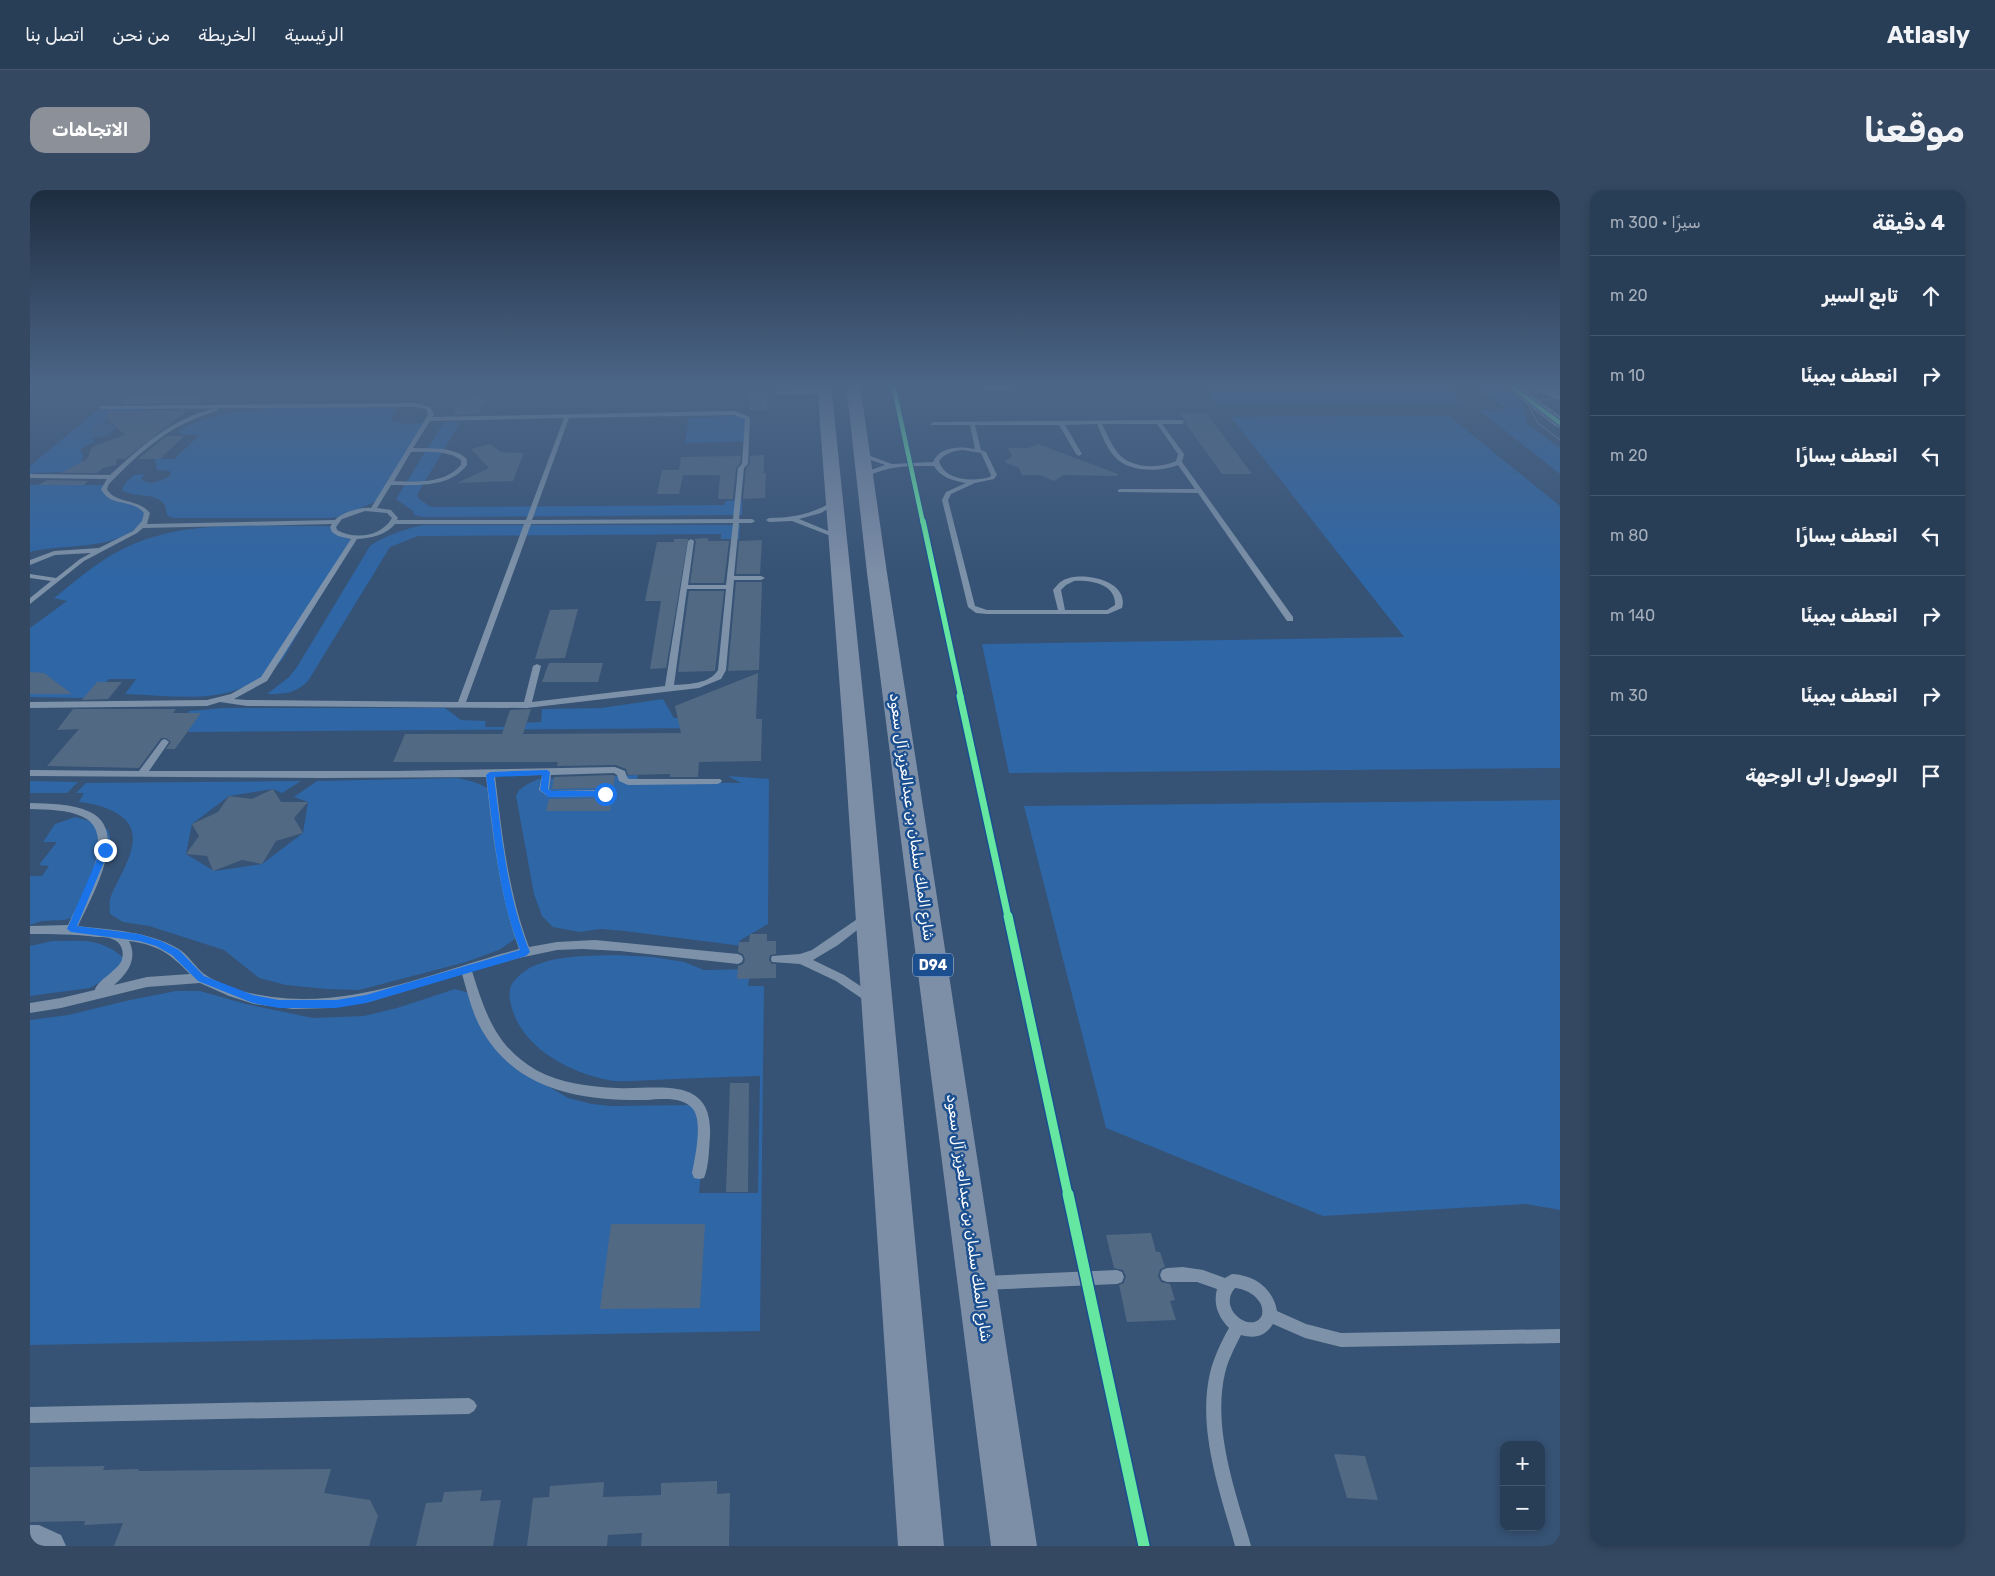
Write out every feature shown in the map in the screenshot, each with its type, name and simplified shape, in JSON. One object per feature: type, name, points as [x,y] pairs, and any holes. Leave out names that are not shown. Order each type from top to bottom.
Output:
[{"type":"main road","points":[[830,447],[921,1546]]},
{"type":"main road","name":"شارع الملك سلمان بن عبدالعزيز آل سعود","points":[[868,447],[872,465],[877,573],[1014,1546]]},
{"type":"main road","points":[[834,492],[839,477],[851,481],[861,560],[877,573]]},
{"type":"street","points":[[30,1542],[39,1541],[50,1546]]},
{"type":"lane","points":[[30,602],[82,560],[127,536],[141,526],[147,517],[147,513],[143,508],[107,495],[104,489],[106,483],[146,447]]},
{"type":"lane","points":[[374,508],[411,447]]},
{"type":"lane","points":[[461,705],[556,447]]},
{"type":"lane","points":[[222,700],[247,703],[527,705],[669,689],[710,682],[718,677],[722,670],[741,469],[745,465],[747,447]]},
{"type":"lane","points":[[1075,447],[1078,454]]},
{"type":"lane","points":[[1112,447],[1121,459],[1137,466],[1157,468],[1174,465],[1179,462],[1181,454],[1176,447]]},
{"type":"lane","points":[[936,464],[941,454],[950,450],[963,448],[978,450],[986,455],[994,476],[948,493],[945,500],[972,607],[979,611],[987,612],[1062,612],[1108,612],[1119,606],[1120,599],[1114,590],[1102,582],[1086,578],[1070,580],[1059,586],[1057,590],[1062,612]]},
{"type":"lane","points":[[389,483],[442,479],[454,474],[464,465],[461,456],[452,452],[409,450]]},
{"type":"lane","points":[[1179,462],[1290,619]]},
{"type":"lane","points":[[872,465],[936,464]]},
{"type":"lane","points":[[936,464],[942,472],[953,478],[974,482]]},
{"type":"lane","points":[[30,476],[112,477]]},
{"type":"lane","points":[[1120,491],[1199,491]]},
{"type":"lane","points":[[769,520],[794,520],[817,513],[834,492]]},
{"type":"lane","points":[[141,526],[335,522],[347,514],[374,508],[389,511],[395,518],[394,522]]},
{"type":"lane","points":[[794,520],[838,538]]},
{"type":"lane","points":[[335,522],[333,527],[339,535],[356,538],[383,531],[394,522],[752,521]]},
{"type":"lane","points":[[30,705],[194,704],[222,700],[245,691],[264,679],[356,538]]},
{"type":"lane","points":[[669,689],[691,541]]},
{"type":"lane","points":[[30,563],[54,553],[99,550]]},
{"type":"lane","points":[[30,576],[57,580]]},
{"type":"lane","points":[[732,578],[762,578]]},
{"type":"lane","points":[[684,587],[730,587]]},
{"type":"lane","points":[[527,705],[537,666]]},
{"type":"lane","points":[[142,774],[166,742]]},
{"type":"lane","points":[[30,773],[292,776],[490,775],[620,770],[622,779],[628,782],[717,782]]},
{"type":"lane","points":[[547,772],[544,790],[549,794],[605,794]]},
{"type":"lane","points":[[490,775],[504,881],[516,928],[526,952]]},
{"type":"lane","points":[[30,806],[59,806],[76,809],[90,815],[100,825],[105,836],[105,850],[100,866],[71,929]]},
{"type":"lane","points":[[801,959],[839,938],[870,913]]},
{"type":"lane","points":[[30,930],[71,929],[139,938],[176,952],[201,978],[253,999],[279,1004],[336,1004],[366,999],[526,952],[557,946],[589,944],[620,946],[738,959]]},
{"type":"lane","points":[[89,995],[112,980],[127,962],[129,950],[125,941],[116,936]]},
{"type":"lane","points":[[776,959],[801,959],[840,978],[877,1004]]},
{"type":"lane","points":[[466,969],[479,1012],[487,1029],[498,1045],[529,1072],[548,1082],[578,1091],[619,1096],[671,1093],[687,1096],[699,1106],[704,1121],[699,1173]]},
{"type":"lane","points":[[30,1008],[61,1003],[147,982],[201,978]]},
{"type":"lane","points":[[1167,1275],[1199,1274],[1212,1278],[1225,1286]]},
{"type":"lane","points":[[978,1283],[1116,1277]]},
{"type":"lane","points":[[1232,1281],[1242,1281],[1252,1285],[1265,1298],[1270,1315],[1266,1324],[1259,1330],[1249,1331],[1238,1326],[1228,1317],[1222,1306],[1221,1295],[1225,1286],[1232,1281]]},
{"type":"lane","points":[[1270,1315],[1305,1331],[1341,1340],[1560,1336]]},
{"type":"lane","points":[[1238,1326],[1226,1348],[1218,1375],[1214,1406],[1217,1439],[1224,1475],[1243,1546]]},
{"type":"lane","points":[[30,1415],[469,1406]]},
{"type":"shaded area","points":[[53,447],[84,447],[80,452],[83,453],[81,465],[100,468],[101,471],[34,473],[30,477],[30,466]]},
{"type":"shaded area","points":[[187,447],[410,447],[379,500],[342,516],[331,518],[174,518],[168,516],[165,506],[160,500],[122,490],[126,482],[134,475],[145,474],[141,479],[152,482],[160,481],[171,475],[170,471],[157,470],[155,459],[174,459]]},
{"type":"shaded area","points":[[428,447],[445,447],[417,495],[419,499],[431,507],[725,505],[725,501],[742,500],[742,515],[423,517],[414,515],[413,511],[396,499]]},
{"type":"shaded area","points":[[1255,447],[1488,447],[1560,506],[1560,768],[1009,773],[982,644],[1404,637]]},
{"type":"shaded area","points":[[1526,447],[1560,448],[1560,474]]},
{"type":"shaded area","points":[[30,485],[102,485],[106,486],[104,493],[114,500],[138,505],[148,512],[139,525],[126,535],[112,540],[30,552]]},
{"type":"shaded area","points":[[423,525],[740,525],[739,539],[721,539],[721,534],[418,536],[390,547],[308,681],[298,689],[289,692],[267,694],[289,677],[297,667],[370,546],[395,533]]},
{"type":"shaded area","points":[[244,526],[337,527],[336,532],[350,539],[351,546],[282,660],[265,675],[246,686],[209,696],[125,694],[136,679],[109,679],[98,692],[84,698],[30,697],[30,628],[67,601],[54,598],[110,556],[143,540],[167,533],[193,529]]},
{"type":"shaded area","points":[[663,699],[674,718],[714,716],[716,728],[189,732],[184,726],[189,711],[223,708],[445,708],[461,720],[486,721],[485,727],[516,727],[516,723],[541,722],[542,709],[601,708]]},
{"type":"shaded area","points":[[638,775],[637,782],[741,783],[728,776],[769,779],[768,924],[739,941],[750,947],[624,931],[601,929],[579,932],[553,927],[542,916],[534,894],[516,796],[519,790],[538,779]]},
{"type":"shaded area","points":[[457,778],[479,784],[497,797],[508,884],[518,937],[499,950],[466,962],[359,990],[286,985],[259,978],[224,950],[149,926],[123,922],[110,914],[110,899],[129,857],[133,835],[130,826],[122,817],[102,806],[79,802],[84,793],[76,793],[86,783],[301,781],[282,793],[273,789],[229,796],[192,824],[186,854],[214,871],[262,864],[303,833],[308,802],[294,797],[317,781]]},
{"type":"shaded area","points":[[30,781],[78,782],[67,793],[30,793]]},
{"type":"shaded area","points":[[1560,800],[1560,1210],[1526,1204],[1323,1216],[1106,1128],[1024,806]]},
{"type":"shaded area","points":[[75,817],[91,821],[108,830],[112,845],[88,904],[78,916],[64,920],[42,921],[30,925],[30,876],[42,876],[49,866],[39,865],[57,842],[43,842],[55,824]]},
{"type":"shaded area","points":[[52,941],[91,942],[107,947],[125,959],[113,975],[90,988],[30,996],[30,946]]},
{"type":"shaded area","points":[[616,955],[653,957],[684,962],[704,970],[754,969],[748,986],[764,986],[760,1331],[30,1345],[30,1020],[68,1015],[176,991],[200,991],[246,1004],[313,1018],[364,1016],[397,1008],[455,989],[469,993],[495,1035],[523,1071],[568,1098],[592,1104],[611,1106],[688,1105],[698,1109],[705,1131],[699,1193],[758,1193],[760,1076],[608,1080],[577,1071],[548,1055],[525,1033],[516,1020],[511,1005],[511,986],[524,972],[535,965],[562,958]]},
{"type":"building","points":[[92,447],[140,447],[125,459],[117,459],[116,465],[103,468],[97,473],[61,473],[87,459]]},
{"type":"building","points":[[153,447],[172,447],[160,459],[138,459]]},
{"type":"building","points":[[495,447],[501,452],[524,453],[513,481],[457,483],[489,468],[471,449]]},
{"type":"building","points":[[1047,447],[1118,474],[1118,476],[1063,475],[1054,481],[1040,475],[1022,475],[1019,468],[1004,462],[1012,456],[1008,448]]},
{"type":"building","points":[[1203,447],[1232,447],[1252,474],[1222,474]]},
{"type":"building","points":[[764,455],[764,473],[766,473],[765,498],[743,499],[746,469],[750,464],[750,456]]},
{"type":"building","points":[[741,456],[740,463],[736,468],[733,499],[718,499],[720,475],[683,475],[679,494],[657,494],[662,470],[679,470],[681,457]]},
{"type":"building","points":[[47,480],[88,481],[84,485],[38,485]]},
{"type":"building","points":[[708,538],[708,541],[729,541],[724,583],[690,583],[696,541],[694,539]]},
{"type":"building","points":[[674,539],[688,539],[666,668],[650,669],[661,601],[645,601],[657,542],[674,542]]},
{"type":"building","points":[[762,540],[760,574],[736,574],[739,541]]},
{"type":"building","points":[[736,582],[762,582],[759,670],[728,671]]},
{"type":"building","points":[[689,591],[724,591],[715,671],[678,672]]},
{"type":"building","points":[[578,609],[565,658],[535,659],[550,610]]},
{"type":"building","points":[[549,663],[603,663],[598,682],[542,682]]},
{"type":"building","points":[[30,672],[44,673],[72,694],[30,694]]},
{"type":"building","points":[[758,673],[756,719],[762,719],[761,761],[699,762],[698,777],[670,777],[670,774],[628,775],[626,769],[616,765],[557,766],[558,762],[393,762],[405,734],[502,734],[510,710],[531,709],[523,734],[681,733],[675,706]]},
{"type":"building","points":[[97,682],[122,682],[108,699],[82,700]]},
{"type":"building","points":[[73,709],[176,709],[173,713],[201,713],[175,749],[166,749],[171,742],[166,738],[161,738],[139,768],[47,766],[79,729],[57,730]]},
{"type":"building","points":[[615,776],[610,811],[546,811],[549,799],[605,798],[612,794],[605,788],[552,789],[554,777]]},
{"type":"building","points":[[273,789],[281,802],[308,802],[294,818],[303,833],[276,841],[262,864],[242,860],[213,871],[207,856],[186,854],[199,836],[192,824],[218,812],[229,796],[252,799]]},
{"type":"building","points":[[750,934],[767,934],[767,941],[776,941],[776,954],[770,955],[769,960],[772,964],[776,964],[776,978],[737,979],[738,966],[743,964],[745,960],[743,954],[738,952],[739,942],[749,942]]},
{"type":"building","points":[[730,1083],[749,1083],[748,1192],[726,1192]]},
{"type":"building","points":[[611,1224],[705,1224],[700,1308],[600,1309]]},
{"type":"building","points":[[1151,1233],[1156,1252],[1160,1252],[1165,1267],[1160,1269],[1158,1276],[1161,1282],[1170,1284],[1175,1300],[1170,1301],[1176,1320],[1127,1322],[1119,1285],[1124,1283],[1126,1276],[1123,1270],[1114,1268],[1106,1235]]},
{"type":"building","points":[[1334,1454],[1365,1456],[1378,1500],[1347,1498]]},
{"type":"building","points":[[105,1466],[103,1470],[139,1469],[138,1471],[331,1469],[324,1493],[370,1500],[378,1516],[369,1546],[114,1546],[123,1523],[84,1525],[85,1521],[30,1522],[30,1467]]},
{"type":"building","points":[[717,1481],[717,1494],[730,1493],[729,1546],[641,1546],[642,1533],[608,1535],[607,1546],[527,1546],[533,1498],[549,1497],[550,1486],[604,1482],[603,1497],[661,1495],[661,1483]]},
{"type":"building","points":[[482,1490],[480,1501],[501,1500],[493,1546],[416,1546],[426,1503],[442,1502],[444,1492]]},
{"type":"cycle path","points":[[907,447],[1144,1546]]},
{"type":"route","points":[[105,850],[100,866],[71,929],[139,938],[158,944],[176,952],[201,978],[230,992],[253,999],[279,1004],[336,1004],[396,991],[526,952],[516,928],[504,881],[490,775],[547,772],[544,787],[546,793],[605,794]]}]
